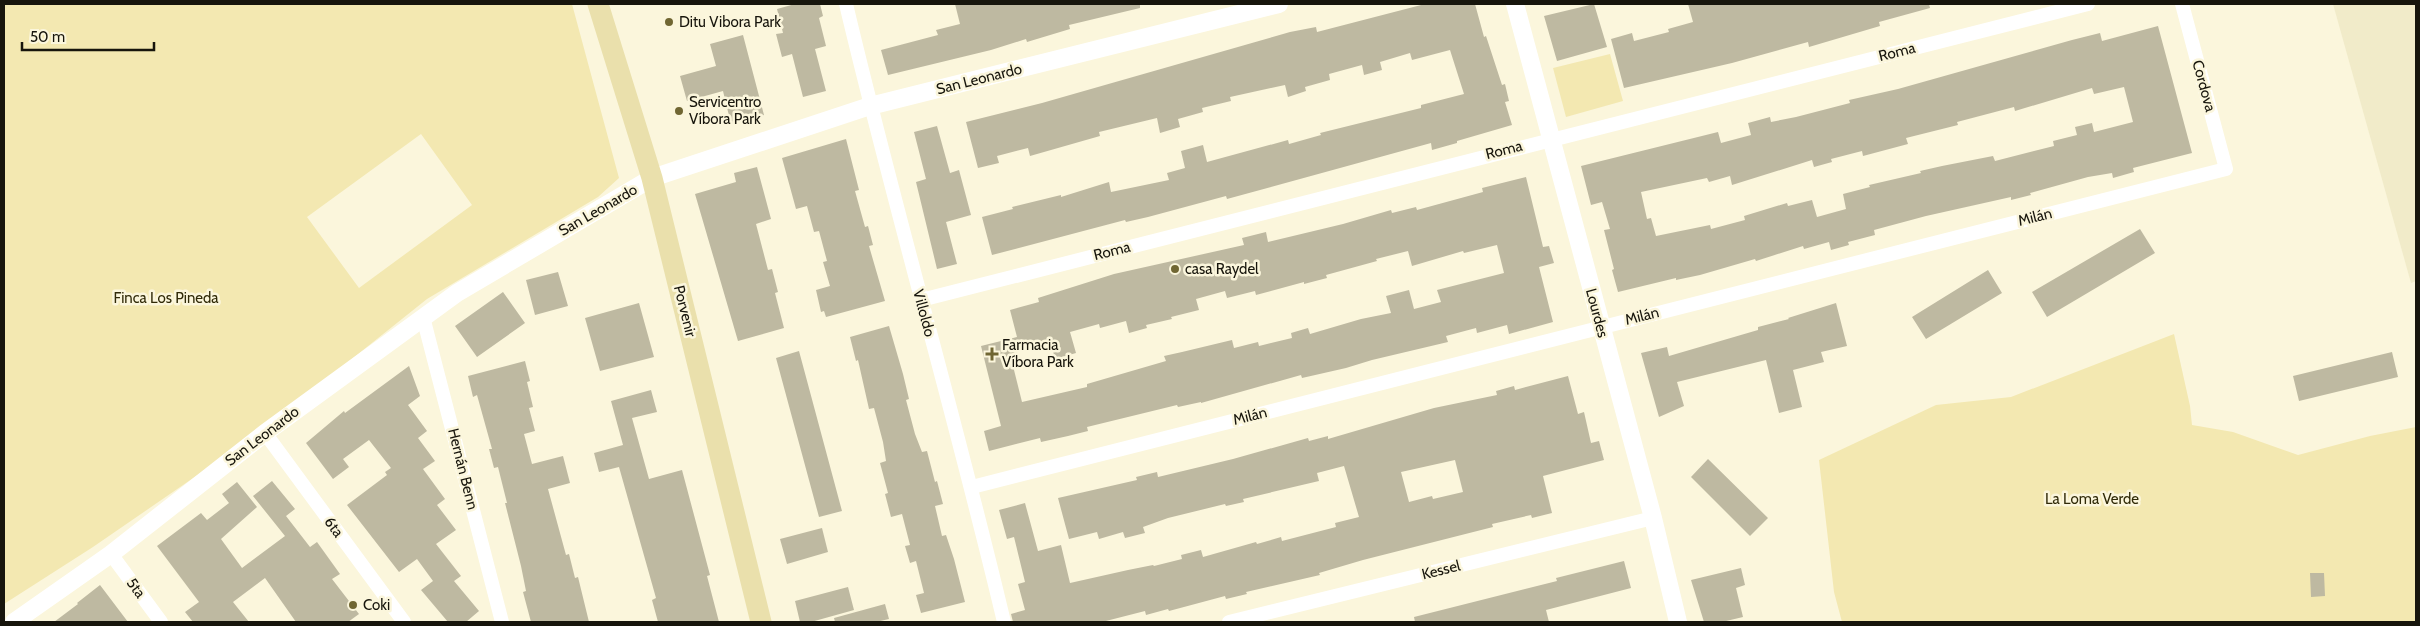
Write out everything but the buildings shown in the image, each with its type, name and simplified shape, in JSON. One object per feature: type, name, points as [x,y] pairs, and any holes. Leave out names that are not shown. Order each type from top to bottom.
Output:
[{"type":"main road","name":"Porvenir","points":[[598,4],[652,178],[761,622]]},
{"type":"street","name":"Villoldo","points":[[846,4],[870,106],[972,487],[1004,622]]},
{"type":"street","name":"San Leonardo","points":[[14,622],[110,554],[265,432],[457,293],[652,178],[870,106],[1279,4]]},
{"type":"street","name":"Lourdes","points":[[1515,4],[1552,138],[1600,327],[1653,518],[1678,622]]},
{"type":"street","name":"Roma","points":[[921,300],[1552,138],[2088,4]]},
{"type":"street","name":"Cordova","points":[[2182,4],[2226,168]]},
{"type":"street","name":"Milán","points":[[972,487],[2226,168]]},
{"type":"street","name":"Hernán Benn","points":[[424,316],[502,622]]},
{"type":"street","name":"6ta","points":[[265,432],[404,622]]},
{"type":"street","name":"Kessel","points":[[1229,622],[1653,518]]},
{"type":"street","name":"5ta","points":[[110,554],[161,622]]},
{"type":"shaded area","points":[[2333,4],[2416,4],[2416,281],[2411,283]]},
{"type":"green space","name":"Finca Los Pineda","points":[[4,4],[572,4],[619,178],[598,197],[427,299],[263,430],[93,547],[4,604]],"holes":[[[421,134],[472,205],[359,288],[307,217]]]},
{"type":"green space","points":[[1610,54],[1623,101],[1566,117],[1553,68]]},
{"type":"green space","name":"La Loma Verde","points":[[2174,334],[2190,406],[2192,425],[2233,432],[2298,455],[2370,436],[2416,427],[2416,622],[1842,622],[1834,592],[1819,460],[1936,405],[2011,397]]},
{"type":"place","name":"Ditu Vibora Park","points":[[669,22]]},
{"type":"place","name":"Servicentro Víbora Park","points":[[679,111]]},
{"type":"place","name":"casa Raydel","points":[[1175,269]]},
{"type":"place","name":"Farmacia Víbora Park","points":[[992,354]]},
{"type":"place","name":"Coki","points":[[353,605]]}]
